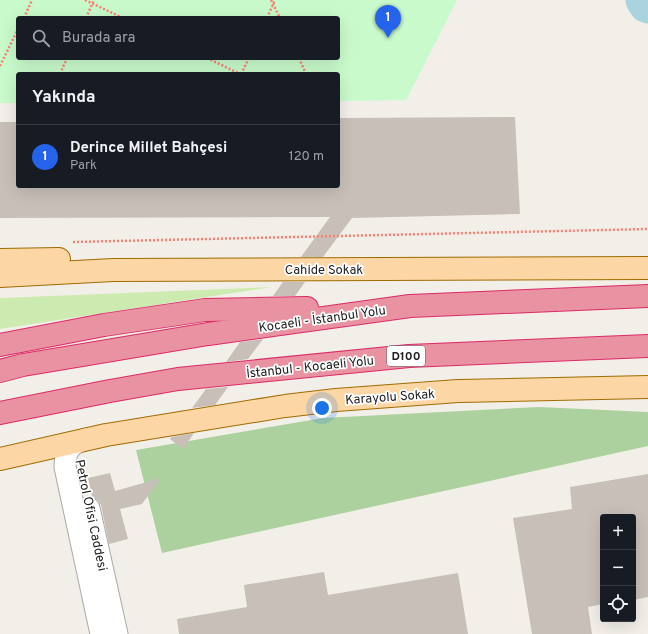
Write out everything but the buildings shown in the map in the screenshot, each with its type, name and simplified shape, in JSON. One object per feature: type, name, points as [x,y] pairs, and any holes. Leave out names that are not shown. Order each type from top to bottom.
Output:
[{"type":"highway","name":"Kocaeli - İstanbul Yolu","points":[[0,371],[23,365],[208,334],[410,306],[644,296]]},
{"type":"highway","points":[[0,345],[104,325],[205,310],[410,306]]},
{"type":"highway","name":"İstanbul - Kocaeli Yolu","points":[[0,413],[103,392],[178,379],[409,356],[642,346]]},
{"type":"main road","name":"Cahide Sokak","points":[[0,260],[113,258],[648,258]]},
{"type":"main road","name":"Cahide Sokak","points":[[0,276],[121,270],[648,268]]},
{"type":"main road","name":"Karayolu Sokak","points":[[8,457],[86,439],[285,406],[336,400],[458,391],[648,387]]},
{"type":"street","name":"Petrol Ofisi Caddesi","points":[[86,439],[71,447],[65,459],[65,466],[101,634]]},
{"type":"street","name":"Petrol Ofisi Caddesi","points":[[86,439],[80,449],[78,456],[79,463],[116,634]]},
{"type":"street","points":[[8,457],[48,456],[58,460],[65,466]]},
{"type":"path","points":[[25,16],[32,0]]},
{"type":"path","points":[[85,0],[119,16]]},
{"type":"path","points":[[87,16],[94,0]]},
{"type":"path","points":[[271,0],[279,16]]},
{"type":"path","points":[[268,16],[275,0]]},
{"type":"path","points":[[0,66],[16,33]]},
{"type":"path","points":[[61,72],[66,60]]},
{"type":"path","points":[[211,60],[237,72]]},
{"type":"path","points":[[242,72],[248,60]]},
{"type":"path","points":[[300,60],[305,72]]},
{"type":"path","points":[[71,242],[648,229]]},
{"type":"green space","points":[[0,0],[457,0],[406,100],[340,101],[340,72],[16,72],[16,103],[0,103]]},
{"type":"green space","points":[[272,287],[0,329],[0,298]]},
{"type":"green space","points":[[539,407],[648,412],[648,446],[162,553],[136,450],[323,418]]},
{"type":"waterway","points":[[645,0],[648,4]]},
{"type":"place","name":"Derince Millet Bahçesi","points":[[388,38]]}]
